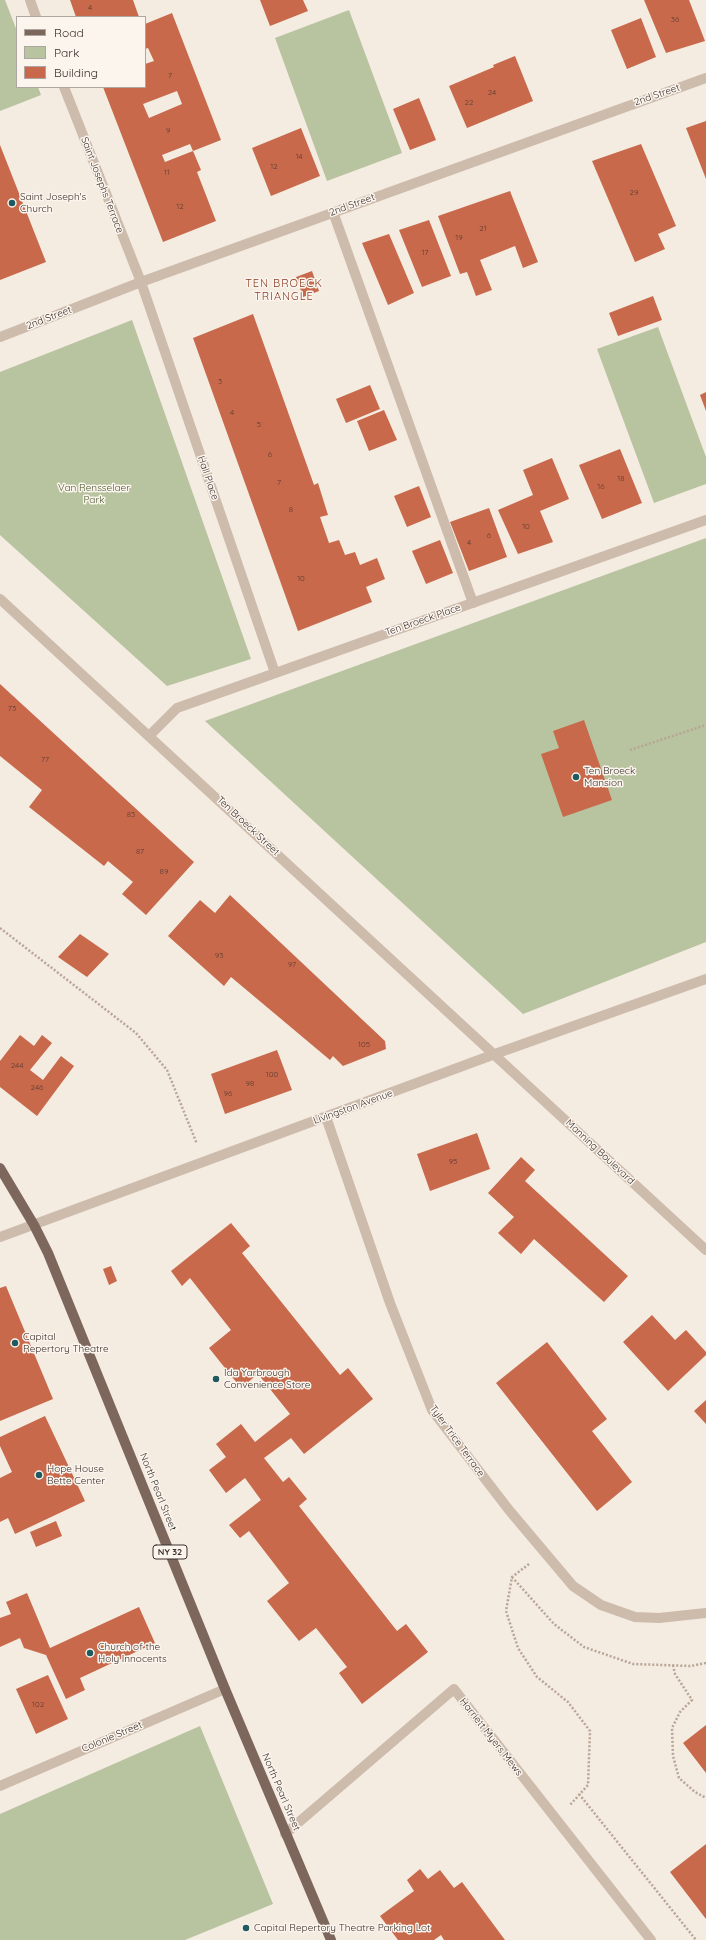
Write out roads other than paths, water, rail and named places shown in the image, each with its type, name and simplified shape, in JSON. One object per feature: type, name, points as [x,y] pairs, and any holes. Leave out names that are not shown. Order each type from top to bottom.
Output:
[{"type":"main road","name":"North Pearl Street","points":[[0,1168],[34,1225],[51,1259],[225,1689],[331,1940]]},
{"type":"street","points":[[30,0],[36,16]]},
{"type":"street","name":"2nd Street","points":[[0,337],[141,282],[706,78]]},
{"type":"street","name":"Saint Josephs Terrace","points":[[64,88],[141,282]]},
{"type":"street","points":[[333,212],[473,603]]},
{"type":"street","name":"Hall Place","points":[[141,282],[275,673]]},
{"type":"street","name":"Ten Broeck Place","points":[[150,735],[177,708],[706,520]]},
{"type":"street","name":"Ten Broeck Street","points":[[0,599],[150,735],[495,1054]]},
{"type":"street","name":"Livingston Avenue","points":[[0,1237],[204,1163],[495,1054],[706,979]]},
{"type":"street","name":"Manning Boulevard","points":[[495,1054],[706,1250]]},
{"type":"street","name":"Tyler Trice Terrace","points":[[326,1117],[390,1303],[432,1410],[544,1553],[574,1586],[601,1605],[635,1617],[660,1618],[706,1613]]},
{"type":"street","name":"Colonie Street","points":[[0,1786],[225,1689]]},
{"type":"street","name":"Harriett Myers Mews","points":[[285,1834],[454,1689],[651,1940]]},
{"type":"place","name":"Saint Joseph's Church","points":[[12,203]]},
{"type":"place","name":"Ten Broeck Mansion","points":[[576,777]]},
{"type":"place","name":"Capital Repertory Theatre","points":[[15,1343]]},
{"type":"place","name":"Ida Yarbrough Convenience Store","points":[[216,1379]]},
{"type":"place","name":"Hope House Bette Center","points":[[39,1475]]},
{"type":"place","name":"Church of the Holy Innocents","points":[[90,1653]]},
{"type":"place","name":"Capital Repertory Theatre Parking Lot","points":[[246,1928]]},
{"type":"district","name":"TEN BROECK TRIANGLE","points":[[284,290]]},
{"type":"park label","name":"Van Rensselaer Park","points":[[94,494]]}]
